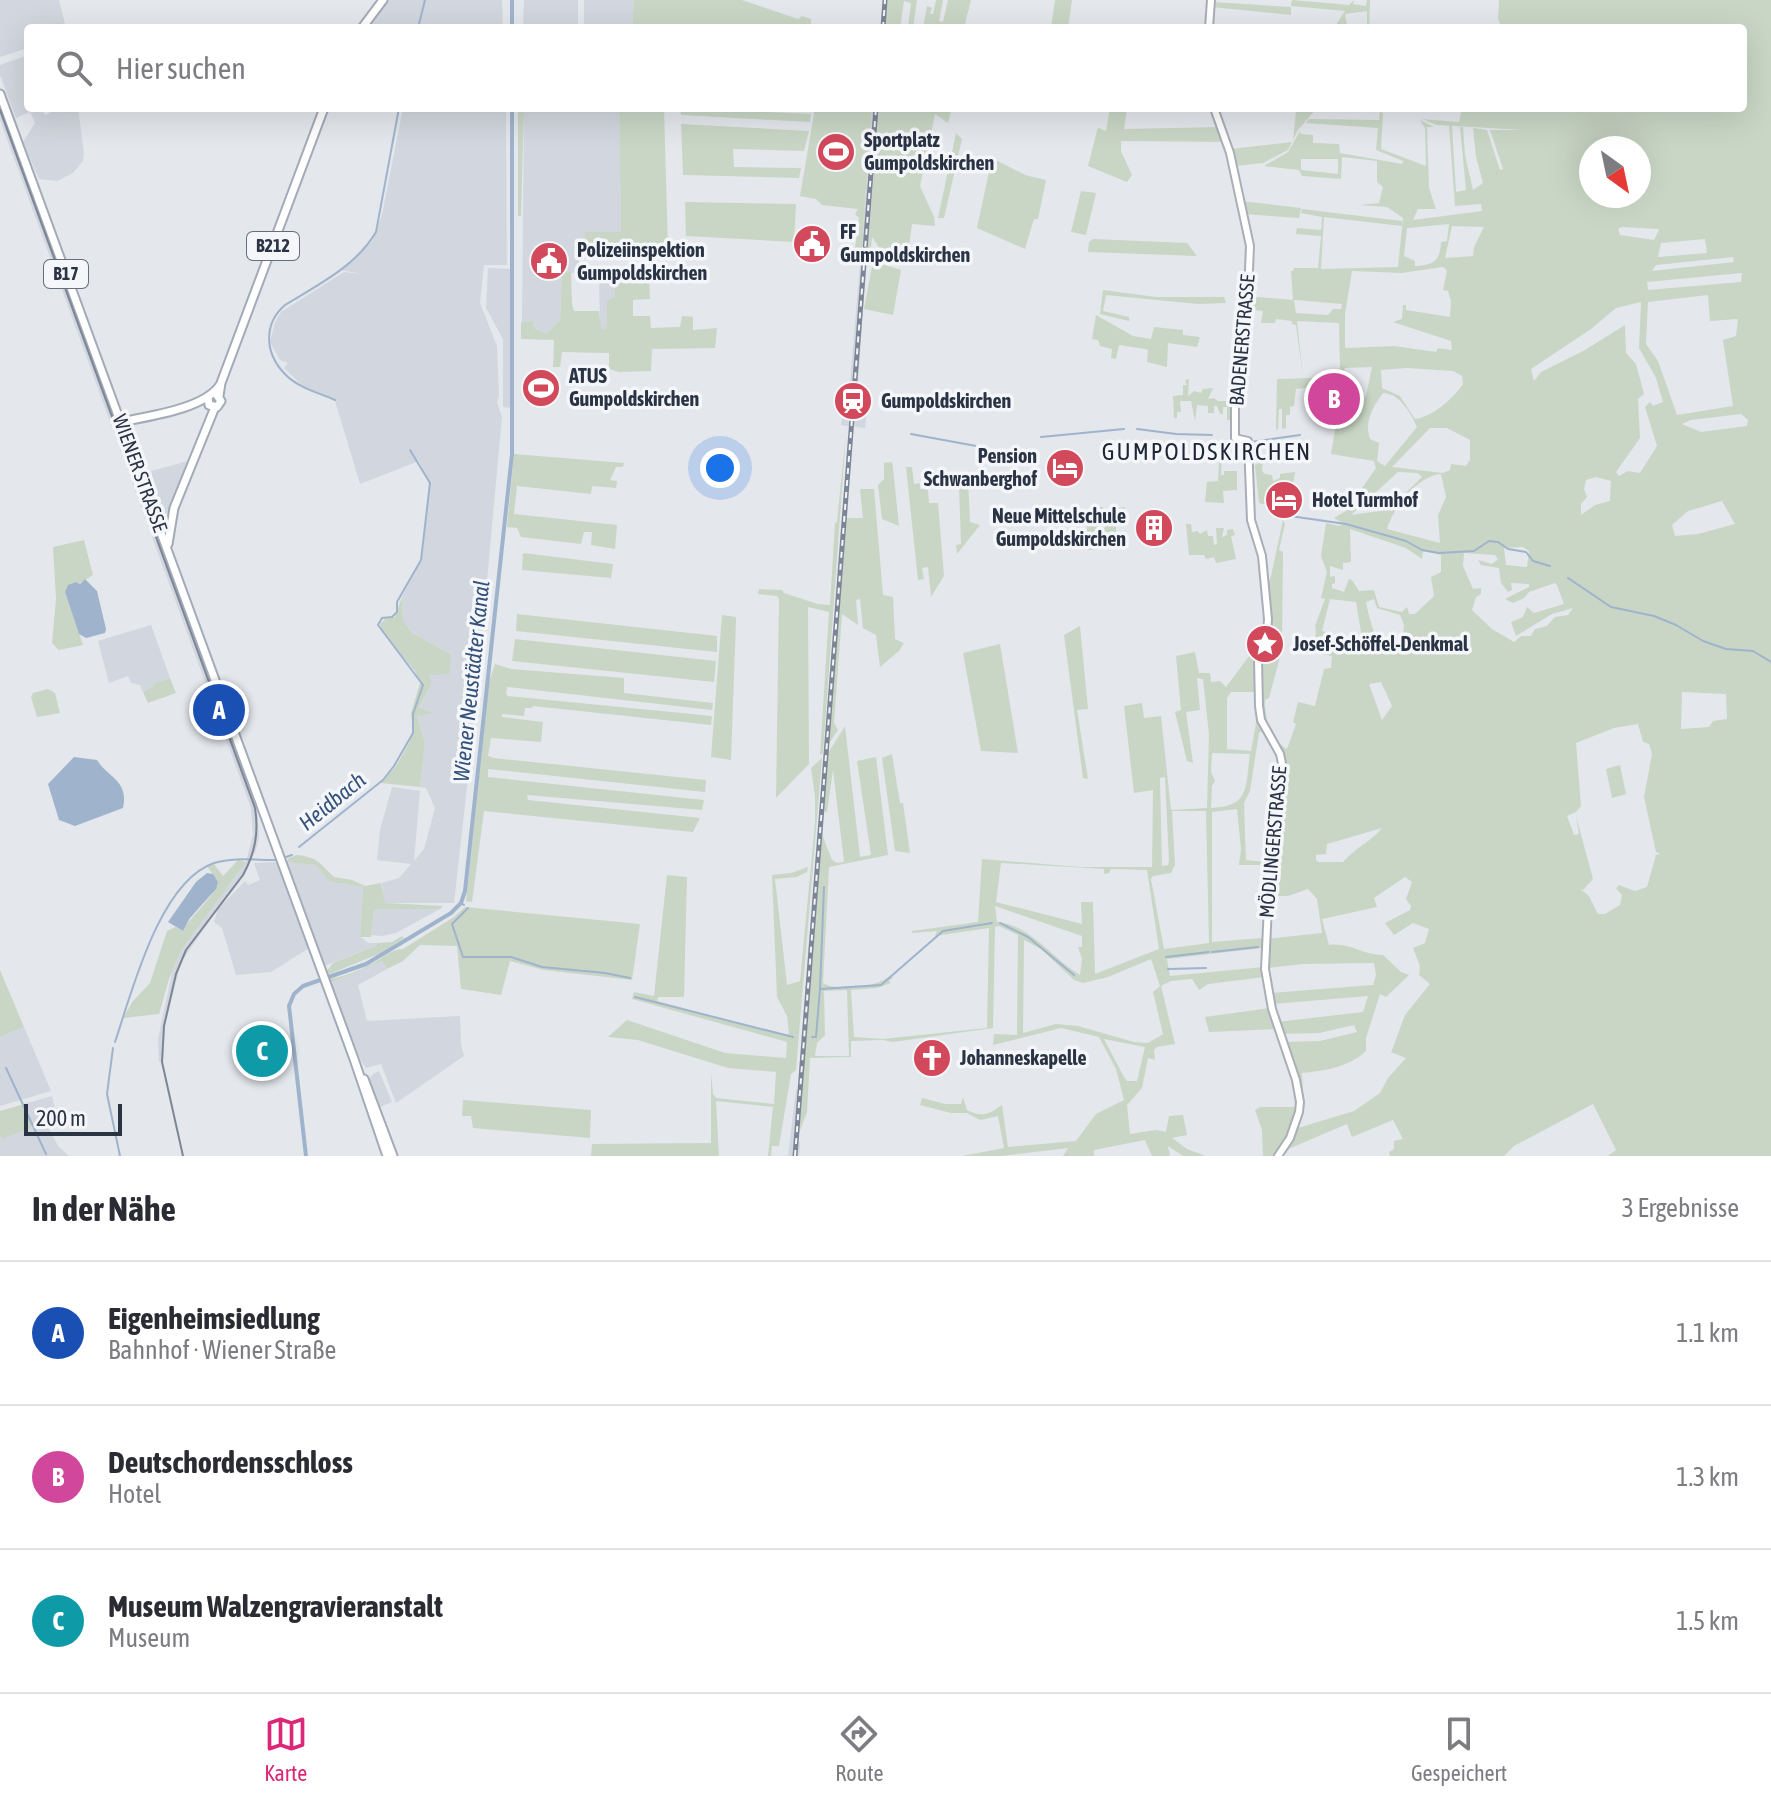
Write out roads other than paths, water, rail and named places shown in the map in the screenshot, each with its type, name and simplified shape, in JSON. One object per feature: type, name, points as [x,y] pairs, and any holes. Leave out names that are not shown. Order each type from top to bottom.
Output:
[{"type":"main road","points":[[365,24],[383,0]]},
{"type":"main road","points":[[1209,24],[1211,0]]},
{"type":"main road","name":"WIENER STRASSE","points":[[0,94],[390,1156]]},
{"type":"main road","name":"B212","points":[[212,400],[323,112]]},
{"type":"main road","name":"BADENERSTRASSE","points":[[1215,112],[1230,153],[1249,241],[1250,261],[1235,370],[1235,438],[1248,441]]},
{"type":"main road","points":[[121,422],[181,409],[195,401],[212,400],[209,417],[174,508],[168,549]]},
{"type":"main road","name":"MÖDLINGERSTRASSE","points":[[1248,441],[1251,520],[1262,556],[1268,619],[1267,633],[1258,659],[1259,706],[1265,730],[1283,764],[1272,822],[1264,944],[1269,996],[1300,1102],[1295,1125],[1278,1156]]},
{"type":"main road","points":[[160,527],[174,508]]},
{"type":"water","points":[[85,579],[97,591],[106,629],[105,633],[86,638],[79,634],[65,592],[68,585],[80,584]]},
{"type":"water","points":[[74,757],[97,760],[120,785],[123,808],[75,826],[59,820],[48,784]]},
{"type":"water","points":[[207,873],[213,874],[218,882],[216,889],[190,918],[183,931],[168,922],[196,882]]},
{"type":"waterway","name":"Heidbach","points":[[419,24],[425,0]]},
{"type":"waterway","name":"Wiener Neustädter Kanal","points":[[512,0],[512,24]]},
{"type":"waterway","name":"Heidbach","points":[[335,400],[301,386],[284,373],[270,348],[270,330],[285,305],[347,265],[376,232],[398,112]]},
{"type":"waterway","name":"Wiener Neustädter Kanal","points":[[306,1156],[289,1006],[294,994],[303,986],[366,964],[451,913],[461,903],[465,891],[512,454],[512,112]]},
{"type":"waterway","points":[[1041,437],[1124,429]]},
{"type":"waterway","points":[[1137,429],[1212,435]]},
{"type":"waterway","points":[[911,434],[976,446]]},
{"type":"waterway","points":[[1251,442],[1300,435]]},
{"type":"waterway","name":"Heidbach","points":[[299,847],[383,780],[413,733],[413,714],[423,685],[378,625],[382,618],[392,617],[397,612],[397,602],[421,560],[430,483],[410,450]]},
{"type":"waterway","points":[[1283,515],[1346,524],[1439,553],[1474,551],[1489,541],[1498,542],[1508,549],[1526,552],[1533,561],[1550,566]]},
{"type":"waterway","points":[[1568,578],[1611,607],[1654,616],[1703,641],[1726,649],[1753,651],[1771,662]]},
{"type":"waterway","name":"Heidbach","points":[[286,857],[292,855]]},
{"type":"waterway","name":"Heidbach","points":[[115,1042],[150,941],[178,892],[195,874],[214,863],[237,859],[275,860]]},
{"type":"waterway","points":[[812,1037],[816,1037],[820,989],[824,887]]},
{"type":"waterway","points":[[468,908],[452,924],[463,957],[511,957],[542,967],[630,978]]},
{"type":"waterway","points":[[820,989],[881,985],[943,931],[992,923]]},
{"type":"waterway","points":[[1000,923],[1028,937],[1074,975]]},
{"type":"waterway","points":[[1212,952],[1258,947]]},
{"type":"waterway","points":[[1166,957],[1209,952]]},
{"type":"waterway","points":[[1168,969],[1206,968]]},
{"type":"waterway","points":[[635,997],[793,1037]]},
{"type":"waterway","name":"Heidbach","points":[[113,1048],[107,1094],[120,1156]]},
{"type":"waterway","points":[[6,1068],[46,1154]]},
{"type":"tram line","points":[[0,110],[255,808],[256,834],[250,859],[243,875],[186,950],[176,974],[164,1026],[162,1062],[183,1156]]},
{"type":"railway","points":[[883,24],[885,0]]},
{"type":"railway","points":[[795,1156],[876,112]]},
{"type":"place","name":"Sportplatz Gumpoldskirchen","points":[[836,152]]},
{"type":"place","name":"FF Gumpoldskirchen","points":[[812,244]]},
{"type":"place","name":"Polizeiinspektion Gumpoldskirchen","points":[[549,261]]},
{"type":"place","name":"ATUS Gumpoldskirchen","points":[[541,388]]},
{"type":"place","name":"Deutschordensschloss","points":[[1334,399]]},
{"type":"place","name":"Gumpoldskirchen","points":[[853,401]]},
{"type":"place","name":"Pension Schwanberghof","points":[[1065,468]]},
{"type":"place","name":"Hotel Turmhof","points":[[1284,500]]},
{"type":"place","name":"Neue Mittelschule Gumpoldskirchen","points":[[1154,528]]},
{"type":"place","name":"Josef-Schöffel-Denkmal","points":[[1265,644]]},
{"type":"place","name":"Eigenheimsiedlung","points":[[219,710]]},
{"type":"place","name":"Museum Walzengravieranstalt","points":[[262,1051]]},
{"type":"place","name":"Johanneskapelle","points":[[932,1058]]},
{"type":"district","name":"GUMPOLDSKIRCHEN","points":[[1207,452]]}]
